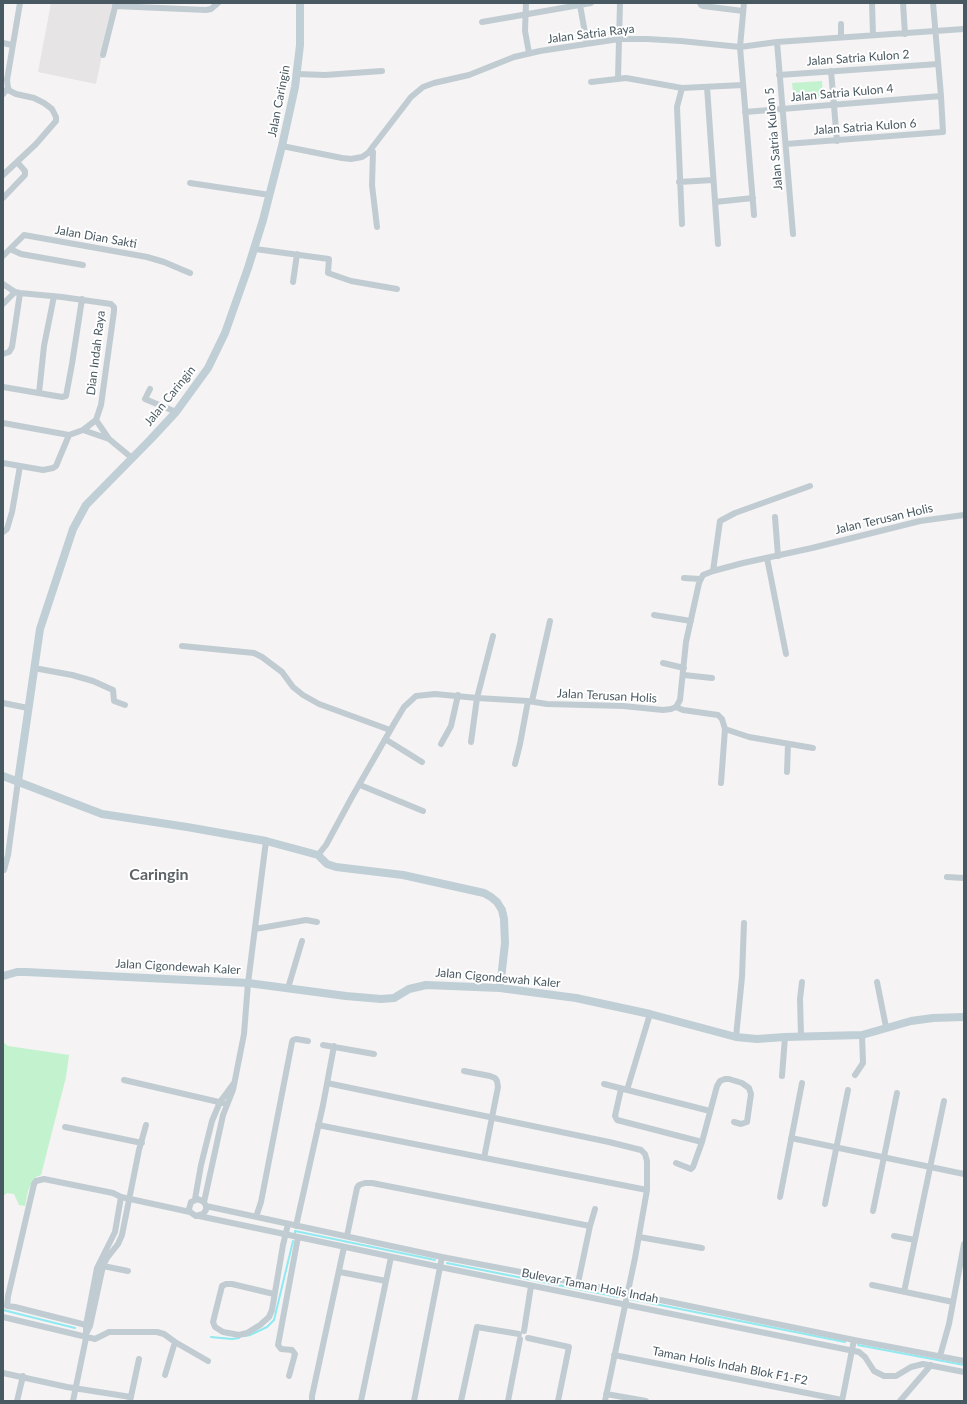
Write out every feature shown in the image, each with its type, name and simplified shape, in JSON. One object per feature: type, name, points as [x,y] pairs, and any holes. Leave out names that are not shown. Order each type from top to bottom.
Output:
[{"type":"main road","name":"Jalan Caringin","points":[[18,781],[40,626],[73,528],[82,510],[93,496],[176,412],[208,368],[219,346],[255,249],[282,146],[297,74],[300,45],[300,3]]},
{"type":"main road","points":[[3,776],[102,814],[266,841],[318,855],[327,864],[336,867],[403,875],[484,893],[498,902],[502,910],[505,929],[505,943],[500,988]]},
{"type":"main road","name":"Jalan Cigondewah Kaler","points":[[3,976],[17,972],[26,972],[248,983],[380,999],[394,998],[409,989],[426,985],[500,988],[562,995],[650,1014],[736,1037],[757,1039],[785,1036],[862,1035],[911,1021],[933,1018],[964,1018]]},
{"type":"street","points":[[3,175],[36,144],[53,124],[56,117],[52,109],[44,103],[34,98],[13,92],[8,88],[6,80],[20,3]]},
{"type":"street","points":[[103,55],[115,4],[206,10],[211,9],[218,3]]},
{"type":"street","points":[[526,3],[526,31],[529,53]]},
{"type":"street","points":[[482,22],[559,6],[589,3]]},
{"type":"street","points":[[618,78],[620,3]]},
{"type":"street","points":[[700,3],[703,6],[743,12]]},
{"type":"street","points":[[744,3],[740,47],[754,215]]},
{"type":"street","points":[[872,3],[874,35]]},
{"type":"street","points":[[903,3],[905,34]]},
{"type":"street","points":[[933,3],[941,96]]},
{"type":"street","points":[[580,5],[587,44]]},
{"type":"street","points":[[841,24],[842,38]]},
{"type":"street","name":"Jalan Satria Raya","points":[[282,146],[342,158],[362,157],[368,152],[411,97],[423,87],[469,75],[514,57],[529,53],[619,40],[647,39],[740,47],[777,42],[964,29]]},
{"type":"street","name":"Jalan Satria Kulon 5","points":[[777,42],[793,234]]},
{"type":"street","points":[[3,43],[12,45]]},
{"type":"street","name":"Jalan Satria Kulon 2","points":[[780,75],[938,64]]},
{"type":"street","points":[[297,74],[326,75],[382,71]]},
{"type":"street","points":[[831,71],[837,140]]},
{"type":"street","points":[[591,82],[618,78],[639,80],[682,88],[743,85]]},
{"type":"street","points":[[707,87],[718,244]]},
{"type":"street","points":[[3,94],[8,88]]},
{"type":"street","points":[[682,88],[677,107],[679,182],[682,224]]},
{"type":"street","name":"Jalan Satria Kulon 4","points":[[746,112],[834,106],[941,96]]},
{"type":"street","name":"Jalan Satria Kulon 6","points":[[786,144],[940,133],[943,132],[941,96]]},
{"type":"street","points":[[373,152],[372,185],[377,227]]},
{"type":"street","points":[[3,198],[25,175],[25,171],[17,162]]},
{"type":"street","points":[[679,182],[713,180]]},
{"type":"street","points":[[190,183],[270,195]]},
{"type":"street","points":[[715,202],[752,198]]},
{"type":"street","name":"Jalan Dian Sakti","points":[[3,256],[22,236],[28,236],[147,257],[164,262],[190,273]]},
{"type":"street","points":[[10,249],[21,254],[83,265]]},
{"type":"street","points":[[255,249],[329,259],[328,273],[339,276],[348,281],[376,287],[397,289]]},
{"type":"street","points":[[293,282],[298,254]]},
{"type":"street","name":"Dian Indah Raya","points":[[3,284],[17,292],[82,299],[111,304],[114,307],[103,394],[96,420]]},
{"type":"street","points":[[3,304],[17,292]]},
{"type":"street","points":[[3,354],[9,352],[12,347],[17,292]]},
{"type":"street","points":[[39,393],[44,346],[54,296]]},
{"type":"street","points":[[3,387],[62,397],[66,395],[82,299]]},
{"type":"street","points":[[150,389],[145,399],[176,412]]},
{"type":"street","points":[[3,424],[69,435],[83,430],[96,420],[109,439],[132,458]]},
{"type":"street","points":[[83,430],[109,439]]},
{"type":"street","points":[[3,463],[47,470],[53,468],[59,460],[69,435]]},
{"type":"street","points":[[5,532],[12,512],[20,466]]},
{"type":"street","points":[[713,571],[720,521],[735,513],[810,486]]},
{"type":"street","name":"Jalan Terusan Holis","points":[[700,579],[703,575],[713,571],[932,518],[964,515]]},
{"type":"street","points":[[775,517],[778,556]]},
{"type":"street","points":[[767,558],[786,654]]},
{"type":"street","points":[[684,578],[700,579],[686,642],[681,698],[676,707],[683,710],[718,715],[722,719],[725,729],[721,783]]},
{"type":"street","points":[[654,615],[691,621]]},
{"type":"street","points":[[515,764],[550,620]]},
{"type":"street","points":[[471,742],[477,698],[493,636]]},
{"type":"street","points":[[182,646],[254,653],[282,672],[293,687],[303,695],[319,704],[390,730]]},
{"type":"street","points":[[663,663],[684,668]]},
{"type":"street","points":[[34,668],[72,675],[93,681],[113,690],[114,701],[125,705]]},
{"type":"street","points":[[684,675],[712,678]]},
{"type":"street","name":"Jalan Terusan Holis","points":[[318,855],[326,845],[404,707],[416,696],[435,694],[458,695],[477,698],[530,701],[547,704],[623,706],[663,710],[676,707]]},
{"type":"street","points":[[441,744],[451,726],[458,695]]},
{"type":"street","points":[[3,703],[28,708]]},
{"type":"street","points":[[725,729],[748,737],[813,748]]},
{"type":"street","points":[[385,739],[422,762]]},
{"type":"street","points":[[787,772],[788,744]]},
{"type":"street","points":[[4,870],[8,856],[18,781]]},
{"type":"street","points":[[360,784],[423,811]]},
{"type":"street","points":[[6,1312],[8,1296],[34,1184],[36,1181],[40,1179],[50,1180],[190,1212],[196,1216],[203,1214],[206,1210],[205,1204],[221,1124],[227,1104],[234,1090],[234,1083],[244,1034],[248,983],[266,841]]},
{"type":"street","points":[[947,877],[964,878]]},
{"type":"street","points":[[255,929],[306,920],[317,922]]},
{"type":"street","points":[[736,1037],[742,977],[744,922]]},
{"type":"street","points":[[288,988],[302,941]]},
{"type":"street","points":[[801,1036],[800,999],[802,982]]},
{"type":"street","points":[[877,982],[886,1028]]},
{"type":"street","points":[[650,1014],[615,1116],[617,1120],[702,1142]]},
{"type":"street","points":[[855,1076],[863,1063],[862,1035]]},
{"type":"street","points":[[782,1076],[785,1036]]},
{"type":"street","points":[[256,1217],[292,1042],[296,1039],[308,1040]]},
{"type":"street","points":[[323,1044],[374,1054]]},
{"type":"street","points":[[296,1226],[334,1046]]},
{"type":"street","points":[[464,1071],[490,1076],[497,1081],[498,1087],[484,1158]]},
{"type":"street","points":[[676,1163],[692,1168],[702,1142],[717,1086],[720,1082],[729,1079],[742,1083],[749,1088],[751,1094],[747,1122],[744,1124],[734,1122]]},
{"type":"street","points":[[124,1080],[227,1104]]},
{"type":"street","points":[[190,1212],[189,1205],[195,1199],[201,1165],[212,1121],[220,1102],[234,1083]]},
{"type":"street","points":[[327,1083],[641,1150],[645,1154],[647,1161],[647,1190],[605,1401]]},
{"type":"street","points":[[780,1197],[802,1083]]},
{"type":"street","points":[[604,1084],[710,1111]]},
{"type":"street","points":[[825,1204],[848,1090]]},
{"type":"street","points":[[873,1211],[897,1093]]},
{"type":"street","points":[[904,1292],[944,1102]]},
{"type":"street","points":[[73,1401],[87,1330],[103,1266],[107,1258],[118,1244],[122,1235],[146,1125]]},
{"type":"street","points":[[318,1125],[647,1190]]},
{"type":"street","points":[[65,1127],[142,1143]]},
{"type":"street","points":[[791,1138],[884,1156],[964,1174]]},
{"type":"street","points":[[347,1236],[357,1188],[365,1183],[372,1183],[590,1226]]},
{"type":"street","points":[[87,1330],[97,1268],[115,1232],[121,1197]]},
{"type":"street","points":[[195,1199],[198,1199],[205,1204]]},
{"type":"street","name":"Bulevar Taman Holis Indah","points":[[205,1204],[256,1217],[286,1229],[298,1237],[531,1286],[851,1350],[862,1354],[874,1371],[884,1376],[896,1376],[908,1368],[917,1365],[931,1365],[964,1372]]},
{"type":"street","points":[[578,1283],[595,1209]]},
{"type":"street","name":"Bulevar Taman Holis Indah","points":[[199,1216],[286,1229],[296,1226],[442,1257],[964,1361]]},
{"type":"street","points":[[274,1294],[232,1284],[226,1284],[222,1286],[213,1322],[215,1326],[223,1332],[239,1335],[247,1333],[269,1317],[274,1294],[286,1229]]},
{"type":"street","points":[[639,1236],[702,1248]]},
{"type":"street","points":[[894,1236],[915,1240]]},
{"type":"street","points":[[290,1376],[295,1354],[292,1350],[281,1349],[278,1345],[298,1237]]},
{"type":"street","points":[[940,1356],[953,1302],[964,1244]]},
{"type":"street","points":[[312,1401],[344,1247]]},
{"type":"street","points":[[361,1401],[391,1257]]},
{"type":"street","points":[[414,1401],[442,1257]]},
{"type":"street","points":[[103,1266],[128,1271]]},
{"type":"street","points":[[340,1272],[386,1281]]},
{"type":"street","points":[[872,1285],[953,1302]]},
{"type":"street","points":[[508,1401],[531,1286]]},
{"type":"street","points":[[6,1312],[15,1307],[87,1330],[95,1339],[110,1332],[157,1332],[164,1334],[208,1361]]},
{"type":"street","points":[[6,1312],[87,1330]]},
{"type":"street","points":[[462,1401],[477,1327],[528,1335],[528,1338],[569,1347],[558,1401]]},
{"type":"street","points":[[842,1400],[854,1340]]},
{"type":"street","points":[[165,1375],[175,1342]]},
{"type":"street","name":"Taman Holis Indah Blok F1-F2","points":[[614,1355],[842,1400]]},
{"type":"street","points":[[3,1373],[130,1399],[139,1359]]},
{"type":"street","points":[[900,1401],[931,1365]]},
{"type":"street","points":[[17,1401],[23,1376]]},
{"type":"street","points":[[606,1394],[646,1401]]},
{"type":"shaded area","points":[[51,3],[113,3],[96,84],[38,72]]},
{"type":"green space","points":[[822,81],[823,97],[794,99],[792,83]]},
{"type":"green space","points":[[3,1042],[8,1046],[69,1055],[66,1077],[41,1175],[36,1177],[31,1184],[25,1206],[19,1205],[14,1194],[7,1193],[3,1196]]},
{"type":"waterway","points":[[295,1233],[295,1231],[435,1260]]},
{"type":"waterway","points":[[245,1336],[267,1327],[274,1320],[293,1241]]},
{"type":"waterway","points":[[447,1263],[618,1297]]},
{"type":"waterway","points":[[630,1299],[845,1342]]},
{"type":"waterway","points":[[3,1310],[75,1328]]},
{"type":"waterway","points":[[211,1337],[232,1339],[239,1338]]},
{"type":"waterway","points":[[858,1345],[964,1365]]},
{"type":"district","name":"Caringin","points":[[159,875]]}]
